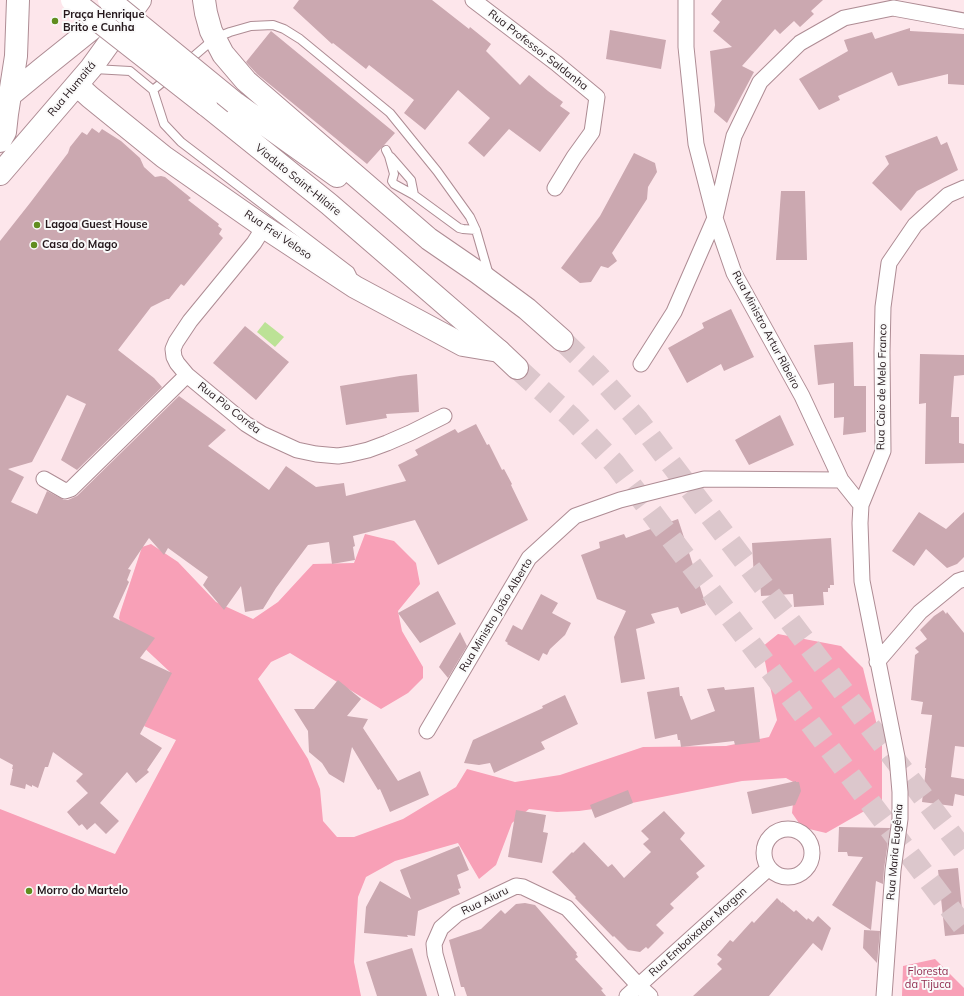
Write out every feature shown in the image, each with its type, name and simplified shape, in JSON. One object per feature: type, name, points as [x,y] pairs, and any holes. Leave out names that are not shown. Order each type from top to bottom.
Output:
[{"type":"main road","points":[[0,141],[6,132],[7,114],[5,101],[16,56],[18,0]]},
{"type":"main road","name":"Viaduto Saint-Hilaire","points":[[72,0],[329,204],[517,368]]},
{"type":"main road","points":[[5,101],[126,0]]},
{"type":"main road","name":"Viaduto Saint-Hilaire","points":[[126,0],[235,103],[351,186],[429,239]]},
{"type":"main road","name":"Rua Humaitá","points":[[0,174],[91,68],[126,0]]},
{"type":"main road","points":[[204,0],[211,31],[223,54],[246,81],[429,239],[527,309],[562,340]]},
{"type":"main road","name":"Rua Frei Veloso","points":[[77,85],[164,157],[264,227],[355,287],[463,345],[499,351]]},
{"type":"street","name":"Rua Professor Saldanha","points":[[473,0],[556,63],[597,97],[592,132],[574,157],[555,188]]},
{"type":"street","name":"Rua Ministro Artur Ribeiro","points":[[686,0],[686,47],[696,144],[715,218],[734,273],[802,396],[841,480],[861,505]]},
{"type":"street","points":[[641,364],[674,312],[715,218],[734,136],[760,82],[800,43],[844,18],[893,8],[964,21]]},
{"type":"street","name":"Rua Caio de Melo Franco","points":[[877,662],[862,581],[860,523],[861,505],[883,451],[883,307],[889,263],[915,225],[948,195],[964,188]]},
{"type":"street","name":"Rua Pio Corrêa","points":[[264,227],[254,243],[190,321],[176,342],[173,350],[174,357],[187,375],[246,424],[262,434],[297,450],[316,454],[338,456],[368,450],[410,434],[444,416]]},
{"type":"street","points":[[44,480],[65,492],[71,489],[187,375]]},
{"type":"street","name":"Rua Ministro João Alberto","points":[[427,731],[529,558],[575,516],[620,500],[704,479],[841,480]]},
{"type":"street","points":[[877,662],[920,612],[958,581],[964,578]]},
{"type":"street","name":"Rua Maria Eugênia","points":[[877,662],[897,757],[900,792],[900,819],[893,870],[884,996]]},
{"type":"street","name":"Rua Embaixador Morgan","points":[[627,996],[768,868]]},
{"type":"street","name":"Rua Aiuru","points":[[447,996],[435,954],[434,944],[441,928],[456,914],[516,886],[523,887],[567,908],[650,996]]},
{"type":"lane","points":[[153,90],[215,38],[251,26],[273,25],[284,29],[300,39],[390,113],[437,171],[470,217],[476,230],[492,283]]},
{"type":"lane","points":[[91,68],[135,65],[164,32]]},
{"type":"lane","points":[[135,65],[153,90],[164,124],[181,142],[350,271],[354,278],[355,287]]},
{"type":"lane","points":[[414,195],[411,180],[388,153],[394,174],[392,181],[394,184],[414,195],[459,228],[476,230]]},
{"type":"lane","points":[[394,174],[405,174]]},
{"type":"green space","points":[[365,534],[394,541],[416,563],[420,584],[398,611],[402,631],[423,667],[423,678],[408,693],[381,709],[290,653],[271,662],[258,679],[308,759],[320,789],[323,821],[337,837],[354,837],[403,819],[456,787],[467,769],[515,782],[560,775],[643,747],[726,746],[769,737],[777,720],[762,647],[778,634],[841,646],[863,668],[882,746],[882,801],[826,833],[801,826],[792,813],[795,783],[786,778],[742,781],[622,805],[579,811],[557,812],[529,809],[512,823],[496,865],[479,879],[458,843],[395,861],[366,877],[358,897],[354,962],[361,996],[0,996],[0,809],[115,854],[176,740],[144,726],[170,672],[123,628],[119,618],[142,547],[151,544],[178,562],[216,602],[253,619],[278,602],[313,564],[354,563]]},
{"type":"green space","name":"Floresta da Tijuca","points":[[935,959],[964,988],[964,996],[902,996],[903,966]]},
{"type":"shaded area","points":[[265,322],[284,337],[275,347],[257,332]]},
{"type":"building","points":[[299,0],[432,0],[491,44],[486,51],[520,85],[529,75],[563,102],[560,106],[570,113],[540,152],[509,129],[484,157],[468,143],[490,118],[458,90],[425,130],[404,113],[414,100],[369,65],[366,69],[333,43],[332,44],[293,8]]},
{"type":"building","points":[[722,0],[823,0],[811,11],[814,14],[800,27],[794,21],[780,34],[775,29],[742,66],[754,72],[727,123],[714,112],[715,105],[710,51],[732,47],[713,31],[720,22],[711,14]]},
{"type":"building","points":[[910,28],[910,31],[964,34],[964,85],[948,84],[948,74],[898,86],[892,72],[838,96],[840,100],[819,110],[799,79],[848,51],[844,40],[872,32],[875,39]]},
{"type":"building","points":[[610,30],[666,40],[661,69],[606,59]]},
{"type":"building","points":[[271,31],[395,133],[367,164],[257,74],[246,62]]},
{"type":"building","points":[[92,128],[99,133],[102,129],[121,141],[140,158],[144,167],[155,177],[165,177],[191,198],[188,200],[219,224],[218,226],[222,229],[219,234],[223,238],[184,286],[181,284],[169,299],[151,307],[118,350],[154,378],[162,387],[77,470],[61,460],[86,404],[67,395],[32,462],[8,469],[24,477],[11,502],[37,514],[47,491],[64,500],[77,496],[179,396],[226,430],[208,446],[269,490],[286,466],[316,487],[344,483],[346,496],[406,481],[398,465],[418,455],[415,450],[455,429],[458,433],[476,424],[487,445],[489,444],[502,470],[504,469],[528,520],[438,565],[415,520],[353,536],[355,560],[332,564],[329,542],[308,545],[276,588],[263,609],[245,612],[241,586],[224,610],[203,585],[208,577],[168,548],[164,555],[149,538],[128,569],[131,570],[127,580],[129,582],[113,617],[155,638],[140,658],[172,673],[140,734],[162,748],[147,770],[149,772],[136,783],[127,772],[100,803],[119,821],[106,834],[95,823],[87,830],[82,824],[79,826],[67,812],[88,793],[76,781],[83,774],[53,752],[48,767],[45,767],[38,788],[26,784],[25,789],[10,785],[13,765],[0,758],[0,241],[68,153],[70,147],[82,132],[87,135]]},
{"type":"building","points":[[937,136],[941,145],[947,142],[958,170],[917,191],[901,211],[872,183],[889,164],[885,156]]},
{"type":"building","points":[[634,153],[655,163],[657,172],[648,187],[647,199],[612,253],[617,261],[608,268],[601,266],[591,282],[580,283],[561,268],[600,216]]},
{"type":"building","points":[[781,191],[805,191],[807,260],[776,260]]},
{"type":"building","points":[[731,309],[754,357],[724,371],[721,364],[687,383],[668,348],[704,328],[702,323]]},
{"type":"building","points":[[245,326],[289,362],[256,400],[213,363]]},
{"type":"building","points":[[853,342],[854,386],[866,386],[866,432],[843,435],[844,417],[834,418],[834,383],[818,385],[814,345]]},
{"type":"building","points":[[920,354],[964,355],[964,375],[954,376],[951,417],[959,417],[959,443],[964,444],[964,463],[925,464],[926,403],[919,404]]},
{"type":"building","points":[[417,374],[419,412],[386,414],[387,418],[346,425],[340,386]]},
{"type":"building","points":[[780,415],[794,445],[749,465],[735,440]]},
{"type":"building","points":[[919,512],[946,529],[964,512],[964,557],[957,564],[947,568],[926,549],[914,566],[892,551]]},
{"type":"building","points":[[678,519],[706,605],[681,614],[678,607],[651,614],[655,623],[636,629],[645,679],[621,683],[614,637],[626,611],[597,599],[581,555],[600,548],[599,542],[624,534],[626,538]]},
{"type":"building","points":[[831,538],[834,585],[830,585],[828,592],[823,592],[824,605],[794,607],[793,594],[761,596],[760,578],[754,579],[752,543]]},
{"type":"building","points":[[438,591],[456,624],[420,643],[398,613]]},
{"type":"building","points":[[541,594],[558,603],[552,613],[571,623],[565,635],[550,649],[547,655],[543,653],[539,661],[507,644],[508,643],[505,641],[513,625],[522,630]]},
{"type":"building","points":[[943,610],[946,614],[947,612],[964,633],[964,747],[955,746],[951,777],[964,779],[964,796],[955,794],[953,806],[922,802],[932,715],[921,714],[923,702],[911,700],[915,655],[919,652],[915,648],[927,639],[920,630],[934,616]]},
{"type":"building","points":[[460,632],[467,646],[448,678],[439,667]]},
{"type":"building","points":[[338,680],[361,699],[347,716],[368,719],[363,728],[398,781],[420,771],[429,795],[390,812],[380,789],[378,790],[352,747],[344,783],[329,774],[322,763],[309,752],[308,731],[294,709],[314,709]]},
{"type":"building","points":[[679,687],[680,696],[682,696],[691,720],[715,711],[707,689],[724,687],[725,690],[754,687],[760,742],[735,745],[734,741],[681,747],[677,734],[655,739],[647,692]]},
{"type":"building","points":[[565,695],[578,724],[541,742],[545,749],[494,773],[490,763],[479,765],[464,763],[473,740],[543,708],[542,706]]},
{"type":"building","points":[[796,781],[799,782],[801,791],[795,805],[752,814],[747,792]]},
{"type":"building","points":[[628,790],[633,803],[595,818],[590,805]]},
{"type":"building","points":[[516,810],[546,815],[543,832],[548,833],[542,863],[508,857]]},
{"type":"building","points":[[664,811],[685,833],[680,839],[705,866],[696,873],[699,877],[670,904],[674,908],[656,925],[664,933],[648,949],[646,947],[640,952],[628,950],[614,936],[613,937],[575,898],[576,897],[552,872],[584,842],[608,867],[612,864],[624,878],[651,852],[643,844],[649,839],[641,831]]},
{"type":"building","points":[[839,827],[890,828],[883,884],[876,881],[871,930],[832,905],[863,857],[848,856],[847,852],[838,852]]},
{"type":"building","points":[[459,846],[469,870],[457,875],[461,888],[458,889],[460,894],[418,911],[415,936],[407,935],[408,937],[364,933],[366,907],[380,881],[411,899],[400,870]]},
{"type":"building","points":[[958,868],[962,909],[964,910],[964,934],[945,936],[938,870]]},
{"type":"building","points":[[777,898],[794,912],[796,910],[807,920],[808,918],[813,922],[818,916],[831,928],[822,951],[813,943],[769,996],[693,996],[722,969],[717,964],[722,959],[717,955],[730,940],[733,942],[752,921],[754,923]]},
{"type":"building","points":[[525,903],[535,905],[577,953],[576,954],[578,957],[575,959],[603,989],[601,990],[606,996],[467,996],[464,987],[461,987],[449,940],[481,929],[501,910],[505,914],[516,904]]},
{"type":"building","points":[[864,930],[880,931],[877,963],[863,948]]},
{"type":"building","points":[[412,948],[427,996],[377,996],[366,962]]},
{"type":"tunnel","points":[[562,340],[598,375],[637,419],[964,851]]},
{"type":"tunnel","points":[[517,368],[572,418],[615,464],[964,927]]},
{"type":"place","name":"Praça Henrique Brito e Cunha","points":[[55,21]]},
{"type":"place","name":"Lagoa Guest House","points":[[37,225]]},
{"type":"place","name":"Casa do Mago","points":[[34,245]]},
{"type":"place","name":"Morro do Martelo","points":[[29,891]]}]
